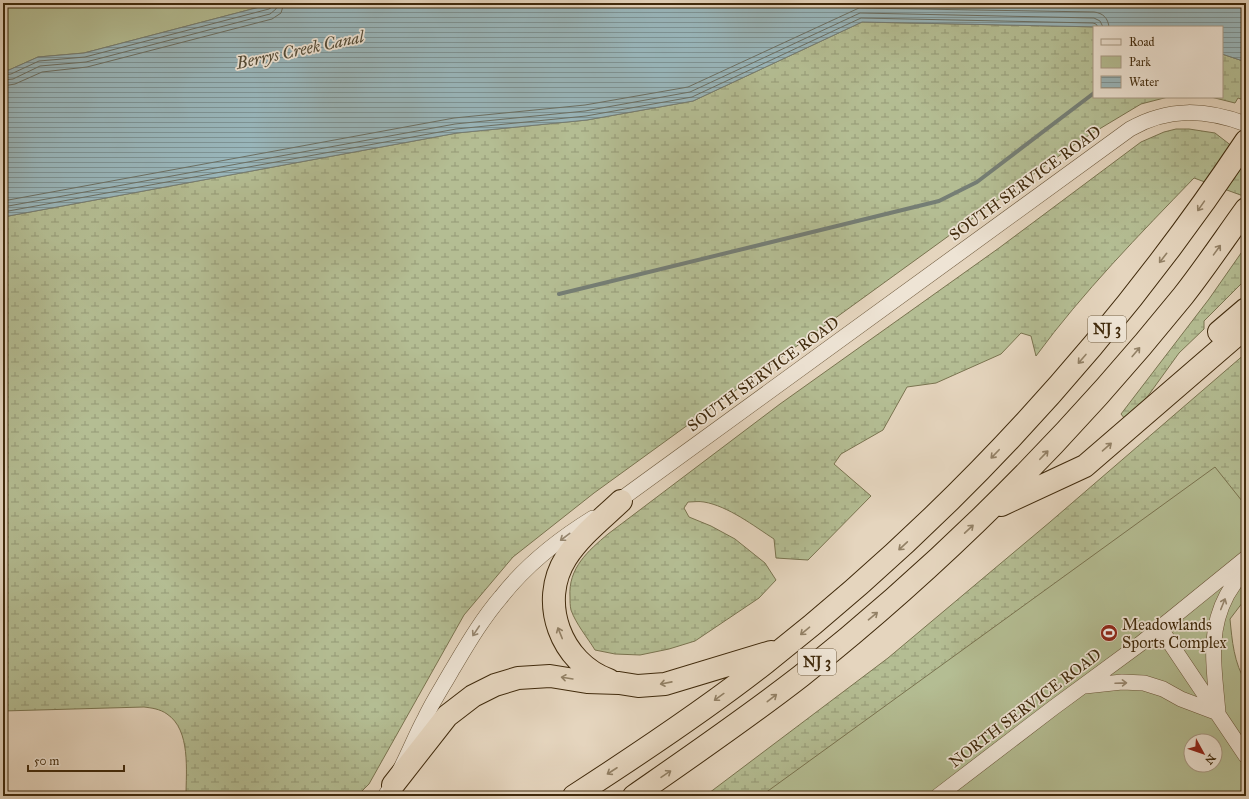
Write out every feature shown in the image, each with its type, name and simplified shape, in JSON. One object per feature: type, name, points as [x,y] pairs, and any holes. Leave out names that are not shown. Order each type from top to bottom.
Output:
[{"type":"highway","name":"NJ 3","points":[[574,796],[687,721],[784,648],[836,605],[945,506],[1037,409],[1094,345],[1172,247],[1246,141]]},
{"type":"highway","name":"NJ 3","points":[[634,796],[725,733],[801,676],[903,590],[987,512],[1060,438],[1123,367],[1184,295],[1246,210]]},
{"type":"highway","points":[[1130,428],[1174,374],[1246,310]]},
{"type":"highway","points":[[987,512],[1085,466],[1246,328]]},
{"type":"highway","points":[[619,683],[598,676],[574,657],[562,639],[558,628],[554,604],[556,581],[566,559],[583,537],[621,501]]},
{"type":"highway","points":[[389,790],[447,716],[464,702],[483,690],[507,681],[539,676],[555,676],[587,682],[619,683],[638,686],[665,684],[784,648]]},
{"type":"street","name":"SOUTH SERVICE ROAD","points":[[389,790],[424,719],[472,636],[501,596],[528,568],[559,541],[621,501],[1130,129],[1157,117],[1187,112],[1214,115],[1246,124]]},
{"type":"street","name":"NORTH SERVICE ROAD","points":[[938,796],[1160,628],[1246,558]]},
{"type":"street","points":[[1218,714],[1213,657],[1214,632],[1222,606],[1246,566]]},
{"type":"street","points":[[1160,628],[1246,756]]},
{"type":"street","points":[[1082,687],[1122,682],[1144,683],[1163,689],[1181,699],[1218,714]]},
{"type":"green space","points":[[3,3],[275,3],[84,53],[38,57],[9,70],[3,71]]},
{"type":"green space","points":[[862,22],[1093,27],[1093,98],[1164,98],[1141,104],[1081,140],[594,493],[513,557],[464,615],[369,784],[357,796],[186,796],[186,752],[184,740],[175,721],[162,711],[144,707],[3,711],[3,217],[457,133],[587,120],[693,101]]},
{"type":"green space","points":[[1223,54],[1246,62],[1246,101],[1238,98],[1235,103],[1215,98],[1223,98]]},
{"type":"green space","points":[[1176,129],[1189,129],[1215,133],[1246,157],[1246,197],[1194,178],[1132,242],[1092,287],[1036,356],[1031,336],[1021,333],[1001,354],[936,383],[907,387],[883,430],[841,454],[834,464],[871,496],[808,560],[776,558],[774,539],[749,523],[731,512],[713,504],[688,502],[684,508],[689,517],[711,526],[735,539],[765,563],[776,580],[759,598],[695,641],[669,649],[640,655],[615,654],[595,650],[571,610],[570,587],[572,577],[581,561],[601,540],[780,404],[999,248],[1141,142],[1164,132]]},
{"type":"green space","points":[[1246,246],[1246,279],[1204,321],[1204,329],[1179,353],[1145,400],[1125,419],[1121,414],[1209,299]]},
{"type":"green space","points":[[1246,353],[1246,522],[918,796],[705,796],[888,658],[1050,522]]},
{"type":"green space","name":"Meadowlands Sports Complex","points":[[1215,467],[1246,506],[1246,598],[1230,619],[1236,660],[1246,682],[1246,796],[761,796]]},
{"type":"water","name":"Berrys Creek Canal","points":[[275,3],[1246,3],[1246,62],[1223,54],[1223,26],[1093,27],[862,22],[693,101],[587,120],[457,133],[3,217],[3,71],[9,70],[38,57],[84,53]]},
{"type":"waterway","points":[[559,294],[939,201],[977,182],[1093,94]]},
{"type":"place","name":"Meadowlands Sports Complex","points":[[1109,633]]}]
